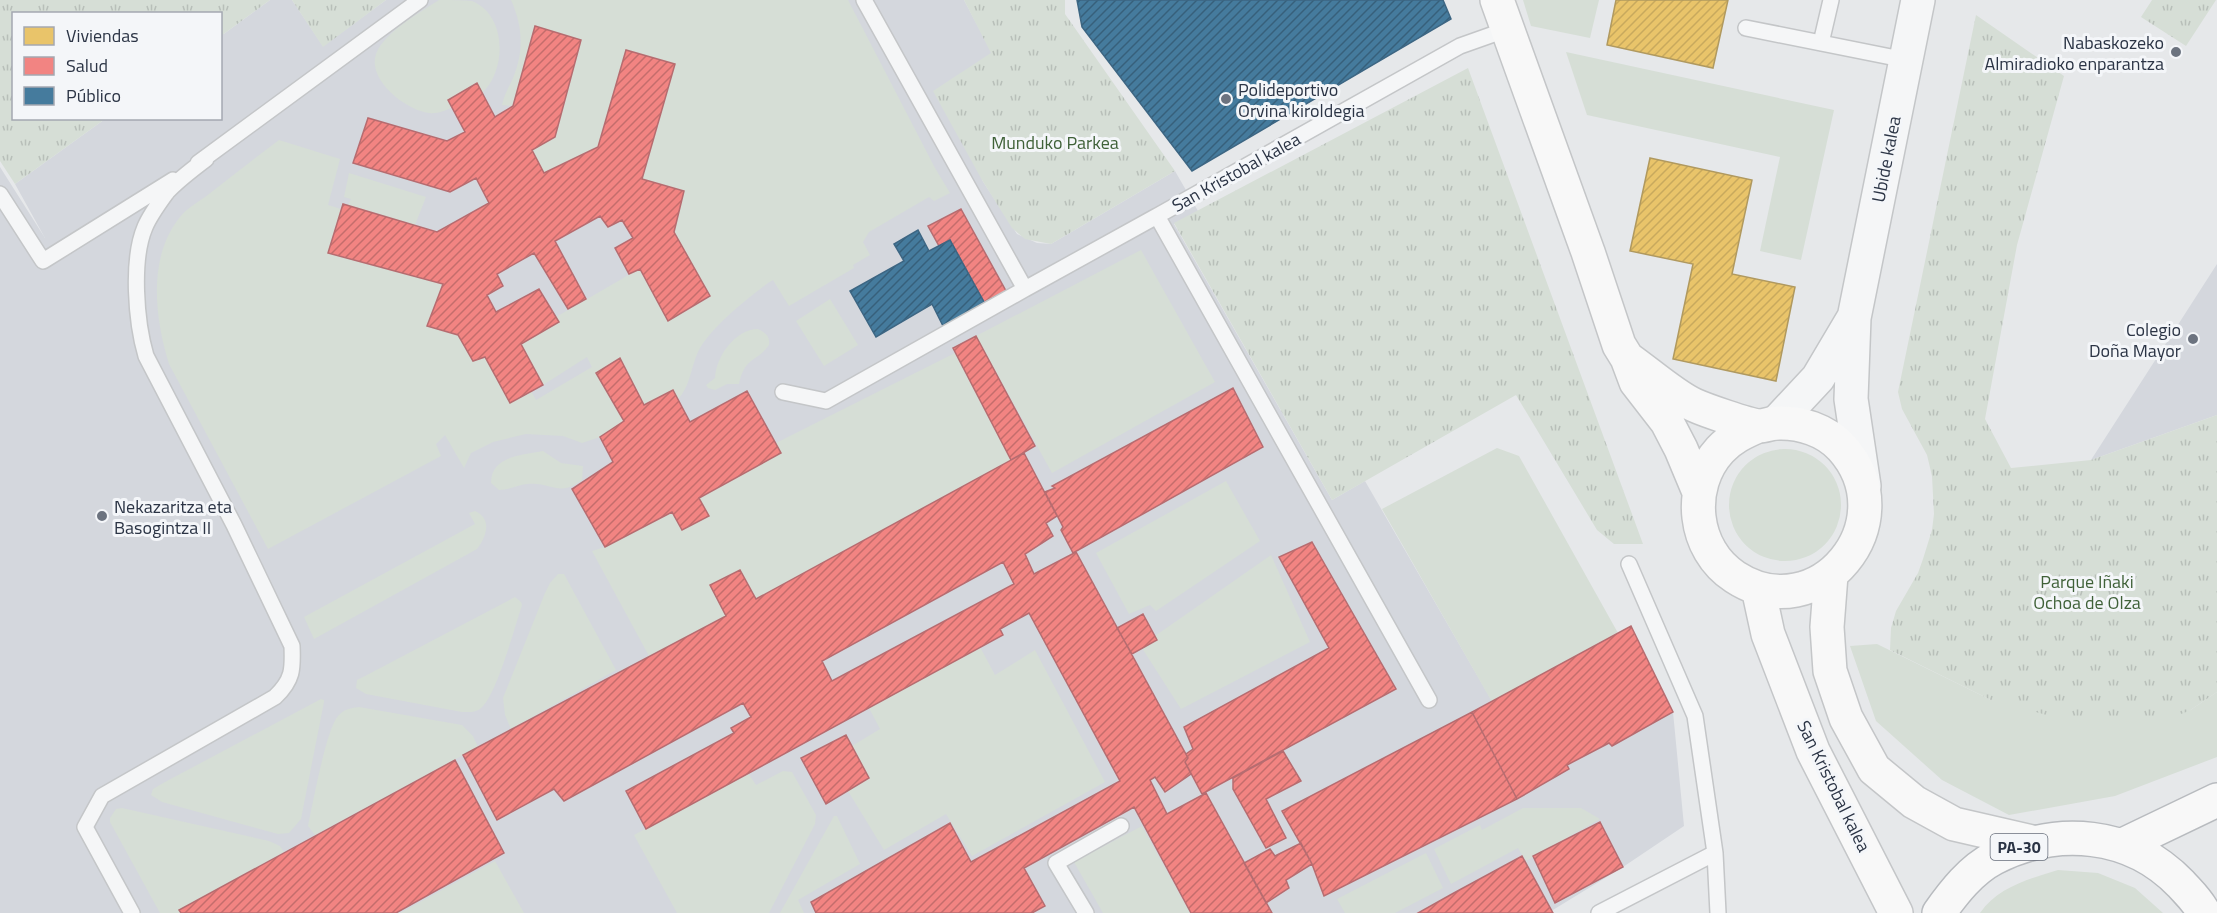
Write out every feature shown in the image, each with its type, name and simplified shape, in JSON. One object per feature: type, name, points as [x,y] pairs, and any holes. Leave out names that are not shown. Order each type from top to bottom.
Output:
[{"type":"main road","name":"San Kristobal kalea","points":[[1502,15],[1588,252],[1618,345],[1627,358],[1636,382],[1668,422],[1699,492]]},
{"type":"main road","name":"San Kristobal kalea","points":[[1627,358],[1692,404],[1767,424]]},
{"type":"main road","points":[[1767,424],[1800,424],[1822,432],[1842,447],[1856,466],[1864,488],[1866,513],[1860,537],[1849,558],[1831,575],[1808,587],[1783,591],[1758,588],[1735,577],[1717,561],[1704,540],[1698,516],[1699,492],[1706,470],[1719,451],[1737,436],[1767,424]]},
{"type":"main road","points":[[1831,575],[1827,627],[1830,671],[1846,718],[1874,769],[1914,802],[1954,824],[2032,842]]},
{"type":"main road","name":"San Kristobal kalea","points":[[1758,588],[1768,634],[1814,752],[1896,913]]},
{"type":"main road","points":[[2123,845],[2217,800]]},
{"type":"main road","name":"PA-30","points":[[1939,913],[1959,886],[1992,858],[2032,842],[2078,837],[2123,845],[2166,868],[2199,903],[2204,913]]},
{"type":"street","name":"Ubide kalea","points":[[1864,488],[1851,399],[1854,318],[1918,0]]},
{"type":"street","name":"Ubide kalea","points":[[1767,424],[1818,378],[1854,318]]},
{"type":"lane","points":[[132,913],[85,827],[102,796],[274,697],[289,682],[292,665],[292,646],[287,635],[234,525],[151,366],[139,332],[137,289],[139,250],[144,228],[168,191],[206,159],[420,0]]},
{"type":"lane","points":[[864,0],[1025,289]]},
{"type":"lane","points":[[1821,43],[1831,0]]},
{"type":"lane","name":"San Kristobal kalea","points":[[783,392],[826,401],[1460,46],[1502,15]]},
{"type":"lane","points":[[1746,28],[1906,60]]},
{"type":"lane","points":[[0,194],[43,261],[206,159]]},
{"type":"lane","points":[[1157,216],[1429,700]]},
{"type":"lane","points":[[1629,564],[1695,716],[1715,853],[1718,913]]},
{"type":"lane","points":[[1086,913],[1056,863],[1121,826]]},
{"type":"lane","points":[[1599,913],[1715,853]]},
{"type":"shaded area","points":[[270,0],[292,0],[323,46],[386,0],[964,0],[992,53],[982,180],[1017,234],[1037,243],[1051,244],[1175,171],[1198,211],[1174,224],[1332,500],[1365,481],[1492,701],[1631,626],[1673,712],[1684,826],[1548,913],[0,913],[0,167],[45,238],[15,184],[104,120],[222,120],[222,35]]},
{"type":"shaded area","name":"Colegio Doña Mayor","points":[[2217,264],[2217,415],[2091,460]]},
{"type":"green space","points":[[0,0],[270,0],[222,35],[222,12],[12,12],[12,120],[104,120],[15,184],[0,161]]},
{"type":"green space","points":[[292,0],[386,0],[323,47]]},
{"type":"green space","points":[[439,0],[472,1],[484,8],[492,18],[497,30],[500,44],[499,57],[496,71],[482,93],[476,83],[448,100],[451,108],[438,113],[429,113],[410,106],[390,92],[377,74],[375,64],[380,46],[395,30]]},
{"type":"green space","points":[[511,0],[848,0],[950,193],[934,201],[929,197],[869,232],[863,242],[870,255],[853,265],[854,268],[789,306],[773,280],[768,283],[731,313],[706,339],[697,354],[686,388],[678,399],[672,390],[644,405],[620,359],[624,421],[600,437],[582,443],[563,436],[526,434],[493,442],[471,453],[464,468],[445,435],[436,444],[441,456],[268,549],[169,364],[160,327],[157,289],[162,251],[169,233],[180,217],[279,140],[340,159],[328,205],[341,209],[328,253],[443,284],[428,326],[458,335],[473,361],[485,357],[531,391],[536,400],[592,367],[587,357],[543,385],[521,344],[558,323],[556,317],[639,269],[668,320],[710,297],[674,232],[684,191],[642,179],[674,64],[626,50],[598,147],[544,173],[532,150],[555,137],[581,40],[535,26],[513,106],[502,105],[517,68],[521,39],[518,20]]},
{"type":"green space","name":"Munduko Parkea","points":[[964,0],[1065,0],[1065,14],[1175,171],[1051,244],[1025,239],[1012,228],[982,180],[933,91],[991,53]]},
{"type":"green space","points":[[1523,0],[1599,0],[1590,38],[1531,26]]},
{"type":"green space","points":[[2152,0],[2216,0],[2186,46],[2141,17]]},
{"type":"green space","name":"Parque Iñaki Ochoa de Olza","points":[[1976,15],[2064,76],[2017,245],[1985,419],[2011,468],[2091,460],[2217,415],[2217,692],[2189,711],[2167,719],[2140,723],[2080,724],[1991,700],[1890,650],[1891,628],[1896,611],[1918,573],[1932,530],[1934,514],[1932,476],[1927,455],[1902,409],[1898,392]]},
{"type":"green space","points":[[1566,52],[1834,110],[1801,260],[1760,251],[1780,157],[1587,115]]},
{"type":"green space","points":[[1468,68],[1643,544],[1614,544],[1597,530],[1516,395],[1332,500],[1174,223]]},
{"type":"green space","points":[[349,173],[426,197],[415,225],[348,205],[351,199],[344,197]]},
{"type":"green space","points":[[1141,250],[1215,382],[1052,473],[976,336]]},
{"type":"green space","points":[[830,299],[858,345],[824,366],[796,321]]},
{"type":"green space","points":[[758,329],[767,335],[769,345],[744,369],[739,384],[727,384],[715,390],[708,388],[706,385],[715,378],[719,361],[728,346],[742,334]]},
{"type":"green space","points":[[955,353],[1011,460],[756,599],[740,570],[710,585],[726,616],[649,656],[592,551],[605,547],[672,512],[682,530],[709,516],[699,498],[776,443]]},
{"type":"green space","points":[[1497,448],[1519,456],[1618,633],[1492,702],[1382,509]]},
{"type":"green space","points":[[1785,449],[1806,453],[1825,465],[1837,484],[1841,505],[1837,526],[1825,545],[1806,557],[1785,561],[1764,557],[1745,545],[1733,526],[1729,505],[1733,484],[1745,465],[1764,453]]},
{"type":"green space","points":[[543,451],[561,463],[583,466],[582,480],[567,488],[535,484],[499,490],[491,483],[492,474],[502,462],[509,458]]},
{"type":"green space","points":[[1226,481],[1260,541],[1156,611],[1150,605],[1129,614],[1096,553]]},
{"type":"green space","points":[[475,511],[481,514],[486,523],[485,534],[477,549],[314,639],[304,617],[475,524],[469,513]]},
{"type":"green space","points":[[1271,555],[1310,642],[1181,709],[1142,648],[1157,640],[1155,636]]},
{"type":"green space","points":[[558,574],[564,574],[616,670],[511,729],[505,715],[503,698],[545,593]]},
{"type":"green space","points":[[515,597],[522,605],[510,644],[492,691],[480,709],[462,712],[366,694],[356,688],[357,680]]},
{"type":"green space","points":[[1877,644],[1991,700],[2189,711],[2217,692],[2217,757],[2115,796],[2009,815],[1942,780],[1876,721],[1850,646]]},
{"type":"green space","points":[[980,647],[995,675],[1035,650],[1105,782],[972,856],[946,814],[884,850],[848,791],[869,778],[852,746],[880,729],[869,708]]},
{"type":"green space","points":[[321,699],[324,702],[301,819],[289,833],[278,834],[162,802],[151,795],[153,789],[165,782]]},
{"type":"green space","points":[[359,707],[462,725],[473,736],[478,747],[315,835],[308,826],[320,768],[333,724],[340,714],[348,709]]},
{"type":"green space","points":[[783,771],[792,772],[816,815],[815,824],[769,913],[677,913],[634,835],[748,773],[756,785]]},
{"type":"green space","points":[[122,808],[269,841],[280,846],[284,852],[179,910],[181,913],[160,913],[110,822],[116,809]]},
{"type":"green space","points":[[1523,808],[1581,808],[1600,819],[1526,861],[1518,848],[1451,884],[1434,849],[1480,825],[1482,830]]},
{"type":"green space","points":[[834,816],[837,816],[860,864],[798,900],[804,913],[780,913]]},
{"type":"green space","points":[[1142,826],[1190,913],[1103,913],[1074,862]]},
{"type":"green space","points":[[1426,853],[1443,888],[1395,913],[1345,913],[1337,899]]},
{"type":"green space","points":[[495,861],[524,913],[400,913]]},
{"type":"green space","points":[[2058,870],[2098,873],[2135,888],[2163,913],[1980,913],[1987,904],[2005,890]]},
{"type":"building: Viviendas","points":[[1616,0],[1728,0],[1713,68],[1607,45]]},
{"type":"building: Viviendas","points":[[1650,158],[1752,180],[1732,274],[1795,287],[1776,381],[1673,359],[1693,264],[1630,251]]},
{"type":"building: Salud","points":[[535,26],[581,40],[555,137],[532,150],[544,173],[598,147],[626,50],[675,64],[642,179],[684,191],[674,232],[710,296],[668,321],[640,269],[629,274],[615,248],[633,238],[622,220],[608,227],[600,216],[555,241],[586,299],[568,309],[534,253],[497,274],[503,286],[487,295],[496,312],[539,289],[559,322],[521,344],[543,385],[510,403],[485,357],[473,361],[458,335],[427,326],[443,284],[328,253],[343,204],[437,232],[489,203],[476,178],[450,192],[353,163],[368,118],[447,141],[465,132],[448,100],[477,83],[495,117],[513,106]]},
{"type":"building: Salud","points":[[961,209],[1006,291],[984,302],[950,240],[939,246],[928,226]]},
{"type":"building: Salud","points":[[976,336],[1035,446],[1011,460],[953,348]]},
{"type":"building: Salud","points":[[620,358],[644,405],[673,390],[690,422],[747,391],[781,453],[699,498],[709,516],[682,530],[672,512],[605,547],[572,489],[613,462],[600,437],[624,421],[596,373]]},
{"type":"building: Salud","points":[[1233,388],[1263,447],[1073,553],[1045,492],[1055,488],[1052,486]]},
{"type":"building: Salud","points":[[1024,453],[1057,516],[1046,523],[1053,536],[1025,554],[1034,574],[1076,552],[1188,758],[1185,762],[1191,774],[1165,792],[1155,777],[1150,780],[1167,814],[1206,793],[1272,913],[1191,913],[1134,807],[1024,868],[1045,906],[1032,913],[816,913],[811,902],[950,823],[971,862],[1120,781],[1029,613],[1000,629],[1003,635],[646,829],[626,791],[734,733],[731,728],[751,717],[743,703],[564,801],[554,789],[497,820],[463,755],[726,616],[710,585],[740,570],[756,599]],"holes":[[[1003,562],[1014,584],[832,681],[822,661]]]},
{"type":"building: Salud","points":[[1312,542],[1396,689],[1202,794],[1185,762],[1188,758],[1186,754],[1193,749],[1184,727],[1329,648],[1279,557]]},
{"type":"building: Salud","points":[[1143,614],[1157,640],[1132,654],[1117,628]]},
{"type":"building: Salud","points":[[1631,626],[1673,712],[1612,746],[1609,743],[1567,765],[1569,769],[1517,799],[1472,712]]},
{"type":"building: Salud","points":[[1472,712],[1517,799],[1324,896],[1312,864],[1282,811]]},
{"type":"building: Salud","points":[[846,735],[869,778],[826,804],[801,758]]},
{"type":"building: Salud","points":[[1283,751],[1301,781],[1266,799],[1286,838],[1266,848],[1233,789],[1233,778]]},
{"type":"building: Salud","points":[[455,760],[504,853],[396,913],[181,913],[179,910]]},
{"type":"building: Salud","points":[[1600,822],[1623,867],[1555,903],[1533,856]]},
{"type":"building: Salud","points":[[1301,843],[1312,864],[1286,880],[1289,888],[1266,903],[1244,863],[1270,849],[1275,856]]},
{"type":"building: Salud","points":[[1522,856],[1553,913],[1418,913],[1452,894]]},
{"type":"building: Público","name":"Polideportivo Orvina kiroldegia","points":[[1077,0],[1443,0],[1451,19],[1192,171],[1082,27]]},
{"type":"building: Público","points":[[918,230],[929,251],[950,240],[984,302],[944,328],[932,304],[876,337],[850,291],[904,261],[894,244]]},
{"type":"place","name":"Nabaskozeko Almiradioko enparantza","points":[[2176,52]]},
{"type":"place","name":"Polideportivo Orvina kiroldegia","points":[[1226,99]]},
{"type":"place","name":"Colegio Doña Mayor","points":[[2193,339]]},
{"type":"place","name":"Nekazaritza eta Basogintza II","points":[[102,516]]}]
